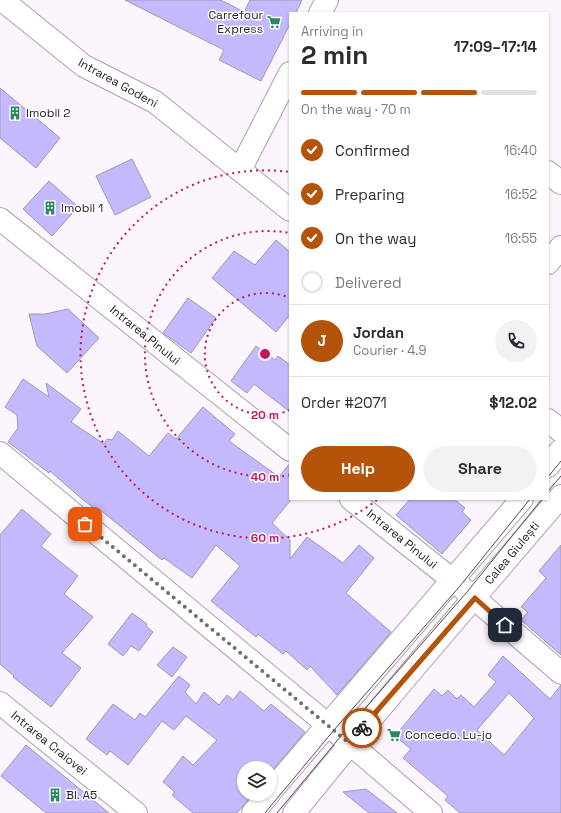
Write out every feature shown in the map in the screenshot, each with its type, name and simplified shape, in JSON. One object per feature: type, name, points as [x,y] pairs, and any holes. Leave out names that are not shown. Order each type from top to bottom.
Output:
[{"type":"street","name":"Intrarea Godeni","points":[[2,0],[84,66],[155,102],[289,209]]},
{"type":"street","points":[[321,12],[327,0]]},
{"type":"street","points":[[240,170],[289,75]]},
{"type":"street","points":[[549,173],[561,183]]},
{"type":"street","name":"Intrarea Pinului","points":[[0,219],[289,449]]},
{"type":"street","points":[[549,262],[561,247]]},
{"type":"street","points":[[549,421],[561,431]]},
{"type":"street","points":[[549,465],[561,450]]},
{"type":"street","points":[[0,453],[327,724],[431,813]]},
{"type":"street","name":"Calea Giulești","points":[[294,813],[349,743],[561,496]]},
{"type":"street","name":"Intrarea Pinului","points":[[352,500],[475,598],[561,673]]},
{"type":"street","points":[[277,783],[521,500]]},
{"type":"street","name":"Intrarea Craiovei","points":[[0,703],[136,813]]},
{"type":"street","points":[[253,813],[263,801]]},
{"type":"building","points":[[125,0],[221,0],[244,12],[250,0],[302,0],[296,12],[289,12],[289,26],[261,81],[219,60],[224,50]]},
{"type":"building","name":"Imobil 2","points":[[0,88],[60,138],[36,168],[0,138]]},
{"type":"building","points":[[132,159],[151,197],[115,215],[96,176]]},
{"type":"building","name":"Imobil 1","points":[[49,181],[78,207],[52,236],[23,209]]},
{"type":"building","points":[[276,240],[289,251],[289,316],[276,332],[212,278],[234,251],[255,265]]},
{"type":"building","points":[[188,298],[216,318],[191,353],[163,333]]},
{"type":"building","points":[[68,309],[99,338],[67,373],[37,346],[29,314],[45,314]]},
{"type":"building","points":[[256,346],[275,360],[278,356],[289,364],[289,411],[254,384],[247,393],[231,381]]},
{"type":"building","points":[[23,379],[49,397],[46,383],[81,409],[71,422],[104,444],[107,439],[112,440],[118,431],[149,456],[168,433],[176,439],[203,407],[235,434],[229,441],[279,477],[289,464],[290,501],[272,523],[290,540],[290,559],[307,537],[343,563],[359,545],[374,558],[346,593],[391,632],[337,695],[310,666],[307,670],[286,651],[283,654],[258,634],[256,637],[211,601],[240,566],[216,545],[192,578],[164,558],[162,560],[99,509],[98,511],[82,499],[50,471],[49,473],[8,442],[18,428],[17,415],[5,407]]},
{"type":"building","points":[[409,500],[455,500],[465,508],[462,512],[471,520],[442,554],[396,515]]},
{"type":"building","points":[[22,509],[51,534],[41,546],[78,576],[64,594],[93,617],[62,653],[81,668],[51,707],[13,677],[14,676],[0,664],[0,535]]},
{"type":"building","points":[[561,545],[561,655],[521,620],[528,612],[521,607],[546,578],[539,571]]},
{"type":"building","points":[[132,613],[147,624],[146,626],[153,632],[139,651],[131,646],[123,656],[108,644]]},
{"type":"building","points":[[173,647],[187,657],[172,677],[157,665]]},
{"type":"building","points":[[503,656],[550,699],[561,685],[561,813],[460,813],[445,800],[448,796],[403,758],[411,749],[395,736],[434,689],[442,696],[448,690],[457,699],[461,695],[474,707],[496,682],[488,675]],"holes":[[[509,693],[534,718],[504,755],[477,730]]]},
{"type":"building","points":[[179,676],[190,685],[185,692],[196,704],[204,692],[219,705],[227,695],[233,700],[240,691],[264,711],[271,704],[305,732],[277,765],[277,761],[237,761],[237,801],[247,801],[237,813],[193,813],[172,795],[175,792],[163,782],[183,756],[193,765],[217,740],[186,716],[174,730],[162,721],[128,765],[110,751],[107,755],[86,739],[113,704],[135,720],[140,713],[145,717]]},
{"type":"building","name":"Bl. A5","points":[[26,745],[109,813],[46,813],[1,776]]},
{"type":"building","points":[[366,789],[397,813],[369,813],[343,792]]},
{"type":"tram line","points":[[549,476],[561,461]]},
{"type":"tram line","points":[[549,490],[561,476]]},
{"type":"tram line","points":[[265,813],[334,730],[460,586],[529,500]]},
{"type":"tram line","points":[[277,813],[341,736],[467,592],[541,500]]},
{"type":"way so far","points":[[85,524],[349,743],[362,728]]},
{"type":"place","name":"Carrefour Express","points":[[274,22]]},
{"type":"place","name":"Imobil 2","points":[[15,113]]},
{"type":"place","name":"Imobil 1","points":[[50,208]]},
{"type":"place","name":"Concedo. Lu-jo","points":[[394,735]]},
{"type":"place","name":"Bl. A5","points":[[55,795]]},
{"type":"route","points":[[362,728],[475,598],[505,625]]}]
